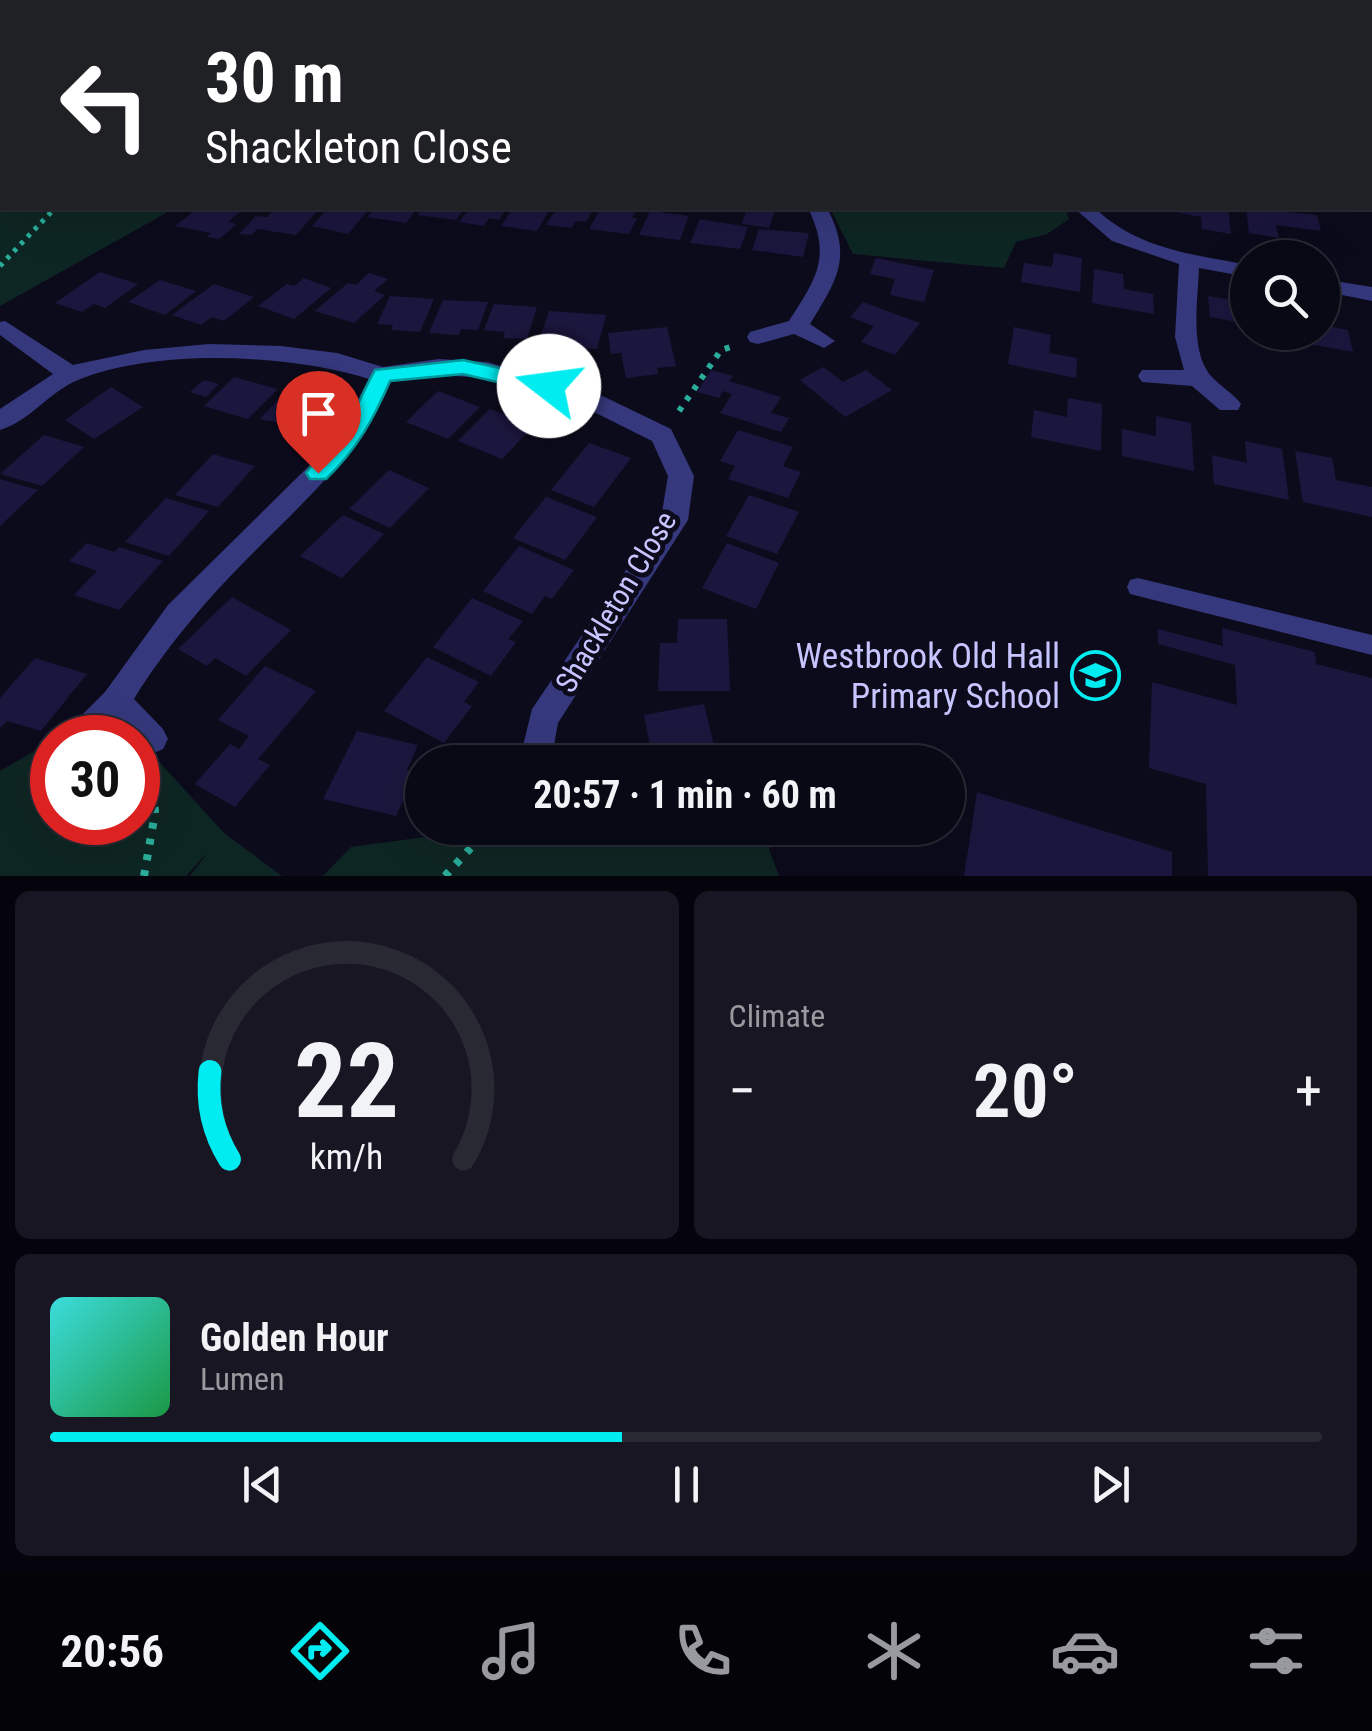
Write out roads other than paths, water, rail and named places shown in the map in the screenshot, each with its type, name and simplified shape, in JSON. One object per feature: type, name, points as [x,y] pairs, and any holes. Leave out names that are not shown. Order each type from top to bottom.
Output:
[{"type":"street","points":[[758,337],[797,326],[832,270],[834,240],[819,210]]},
{"type":"street","points":[[1086,210],[1125,242],[1189,261],[1230,268]]},
{"type":"street","points":[[1189,261],[1186,337],[1198,378],[1230,404]]},
{"type":"street","points":[[1340,288],[1372,294]]},
{"type":"street","points":[[797,326],[824,341]]},
{"type":"street","points":[[5,328],[69,374]]},
{"type":"street","points":[[0,421],[69,374],[144,357],[209,350],[300,356],[337,361],[382,375],[371,404],[344,448],[240,548],[147,653],[116,702],[103,715]]},
{"type":"street","name":"Shackleton Close","points":[[382,375],[439,368],[486,370],[580,395],[662,435],[682,476],[674,520],[544,719],[539,745]]},
{"type":"street","points":[[1150,376],[1198,378]]},
{"type":"street","points":[[116,702],[129,715]]},
{"type":"lane","points":[[1138,586],[1372,645]]},
{"type":"place","name":"Westbrook Old Hall Primary School","points":[[1095,676]]}]
